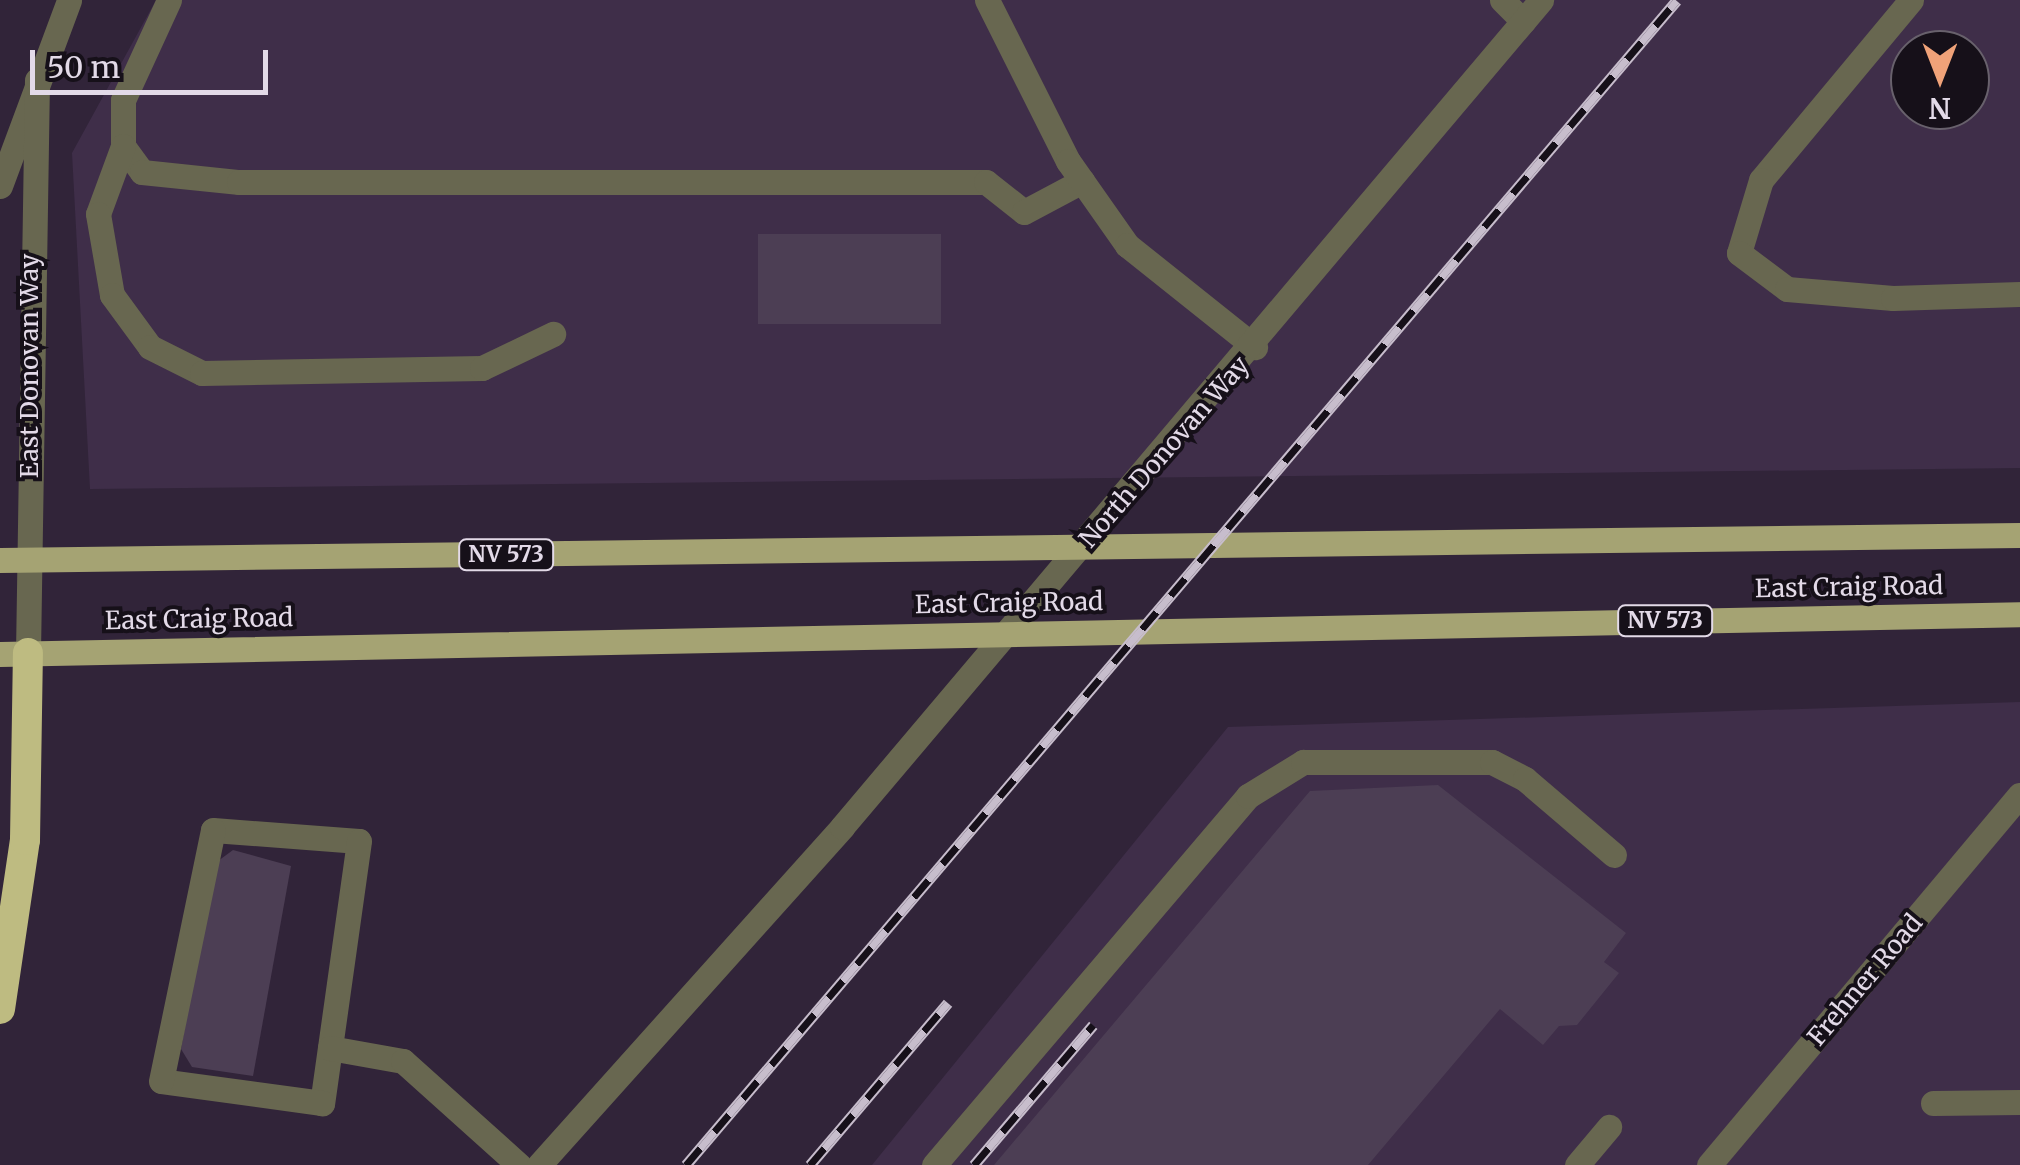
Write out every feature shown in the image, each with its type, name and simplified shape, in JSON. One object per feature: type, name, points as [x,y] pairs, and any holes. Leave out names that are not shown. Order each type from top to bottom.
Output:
[{"type":"highway","points":[[0,1009],[25,840],[14,654]]},
{"type":"main road","name":"East Craig Road","points":[[0,560],[984,553],[2020,535]]},
{"type":"main road","name":"East Craig Road","points":[[14,654],[2020,614]]},
{"type":"street","name":"East Donovan Way","points":[[0,186],[69,0]]},
{"type":"street","points":[[170,0],[124,100],[124,146],[98,214],[112,295],[150,347],[202,373],[482,368],[553,334]]},
{"type":"street","points":[[987,0],[1082,182],[1128,245],[1255,347]]},
{"type":"street","points":[[1502,0],[1523,21]]},
{"type":"street","name":"North Donovan Way","points":[[538,1165],[1255,347],[1540,0]]},
{"type":"street","points":[[1912,0],[1761,180],[1739,253],[1787,288],[1893,298],[2020,294]]},
{"type":"street","name":"East Donovan Way","points":[[14,654],[29,560],[38,80]]},
{"type":"street","points":[[124,146],[142,172],[239,182],[986,182],[1024,212],[1082,182]]},
{"type":"street","points":[[934,1165],[1248,796],[1303,762],[1492,762],[1614,855]]},
{"type":"street","name":"Frehner Road","points":[[1709,1165],[2020,795]]},
{"type":"street","points":[[213,830],[359,842],[330,1048],[322,1103],[161,1081],[213,830]]},
{"type":"street","points":[[330,1048],[403,1060],[519,1165]]},
{"type":"street","points":[[1933,1104],[2020,1102]]},
{"type":"street","points":[[1577,1165],[1609,1127]]},
{"type":"shaded area","points":[[156,0],[2020,0],[2020,468],[90,489],[72,153]]},
{"type":"shaded area","points":[[2020,702],[2020,1165],[872,1165],[1228,727]]},
{"type":"building","points":[[758,234],[941,234],[941,324],[758,324]]},
{"type":"building","points":[[1438,785],[1626,933],[1604,962],[1619,973],[1577,1025],[1559,1026],[1543,1045],[1500,1009],[1368,1165],[994,1165],[1310,791]]},
{"type":"building","points":[[233,850],[291,866],[253,1076],[192,1067],[181,1049],[214,864]]},
{"type":"railway","points":[[686,1165],[1677,0]]},
{"type":"railway","points":[[810,1165],[948,1003]]},
{"type":"railway","points":[[974,1165],[1093,1025]]}]
